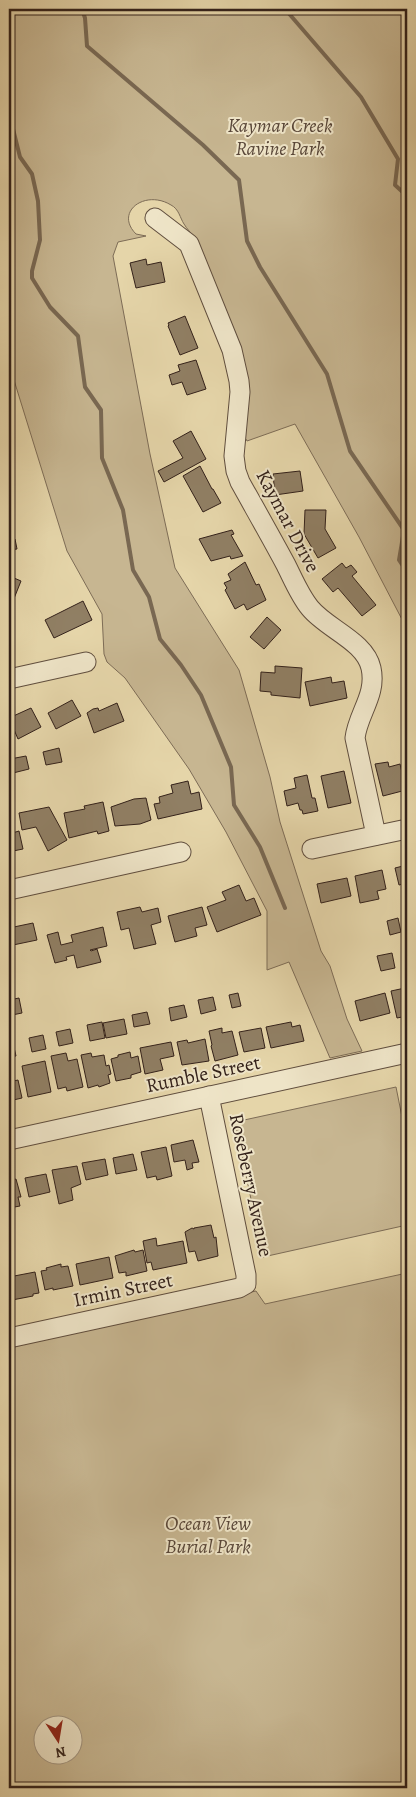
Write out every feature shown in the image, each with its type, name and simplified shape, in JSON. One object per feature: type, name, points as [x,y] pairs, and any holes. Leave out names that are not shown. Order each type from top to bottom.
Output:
[{"type":"street","name":"Kaymar Drive","points":[[155,218],[184,239],[193,250],[232,350],[240,392],[234,456],[240,482],[310,608],[362,650],[370,663],[372,688],[358,724],[356,743],[376,835]]},
{"type":"street","points":[[9,679],[86,662]]},
{"type":"street","points":[[312,849],[407,829]]},
{"type":"street","points":[[9,890],[181,852]]},
{"type":"street","name":"Rumble Street","points":[[9,1140],[407,1053]]},
{"type":"street","name":"Roseberry Avenue","points":[[209,1096],[246,1275],[246,1284]]},
{"type":"street","name":"Irmin Street","points":[[9,1338],[239,1288],[246,1284]]},
{"type":"green space","name":"Kaymar Creek Ravine Park","points":[[9,9],[407,9],[407,629],[359,537],[295,424],[247,441],[246,439],[241,441],[243,430],[194,237],[185,226],[176,209],[161,201],[151,200],[143,201],[136,205],[131,211],[129,218],[130,226],[136,234],[146,236],[118,242],[113,256],[150,454],[175,568],[239,670],[270,777],[280,822],[321,951],[330,966],[347,1019],[362,1051],[330,1058],[289,962],[267,970],[267,911],[226,832],[189,769],[125,678],[107,662],[104,654],[102,614],[67,551],[9,364]]},
{"type":"green space","points":[[396,1087],[407,1142],[407,1225],[263,1257],[235,1122]]},
{"type":"green space","name":"Ocean View Burial Park","points":[[407,1273],[407,1788],[9,1788],[9,1345],[256,1291],[265,1304]]},
{"type":"building","points":[[146,259],[147,265],[161,262],[165,282],[136,288],[130,263]]},
{"type":"building","points":[[185,316],[198,348],[180,355],[168,323]]},
{"type":"building","points":[[196,360],[206,389],[187,395],[182,382],[172,385],[169,375],[180,371],[178,365]]},
{"type":"building","points":[[191,431],[206,459],[164,482],[158,471],[183,458],[173,441]]},
{"type":"building","points":[[200,466],[221,503],[203,512],[183,476]]},
{"type":"building","points":[[300,471],[303,491],[275,495],[273,474]]},
{"type":"building","points":[[305,510],[326,510],[325,529],[336,548],[318,558],[304,534]]},
{"type":"building","points":[[232,530],[234,534],[231,535],[243,556],[231,559],[230,556],[211,561],[199,539]]},
{"type":"building","points":[[9,531],[11,540],[15,539],[17,549],[9,550]]},
{"type":"building","points":[[245,562],[256,585],[259,584],[266,600],[247,610],[244,604],[235,609],[225,590],[227,588],[224,583],[231,580],[228,574]]},
{"type":"building","points":[[342,563],[346,568],[351,565],[357,572],[352,576],[376,605],[362,616],[338,588],[333,592],[322,579]]},
{"type":"building","points":[[9,572],[14,578],[21,581],[11,606],[9,605]]},
{"type":"building","points":[[83,601],[92,620],[54,638],[45,620]]},
{"type":"building","points":[[267,617],[281,630],[264,649],[250,637]]},
{"type":"building","points":[[275,666],[302,668],[300,698],[271,695],[271,692],[260,691],[261,672],[275,673]]},
{"type":"building","points":[[331,677],[332,683],[344,681],[347,698],[310,706],[305,682]]},
{"type":"building","points":[[72,700],[81,716],[56,729],[48,713]]},
{"type":"building","points":[[117,703],[124,721],[94,733],[87,713],[98,708],[99,711]]},
{"type":"building","points":[[31,708],[41,727],[18,739],[9,718]]},
{"type":"building","points":[[59,748],[62,762],[46,765],[43,752]]},
{"type":"building","points":[[26,756],[29,769],[13,773],[10,759]]},
{"type":"building","points":[[388,762],[389,767],[400,764],[406,790],[383,796],[375,764]]},
{"type":"building","points":[[344,771],[351,803],[328,808],[321,776]]},
{"type":"building","points":[[307,775],[312,798],[315,798],[318,811],[303,814],[298,803],[287,806],[284,791],[296,788],[294,778]]},
{"type":"building","points":[[188,781],[191,794],[199,792],[202,809],[158,819],[154,804],[160,803],[159,797],[173,793],[171,785]]},
{"type":"building","points":[[146,798],[151,820],[140,824],[115,826],[111,807],[134,799]]},
{"type":"building","points":[[103,802],[109,831],[98,834],[97,831],[69,838],[64,813],[85,809],[84,806]]},
{"type":"building","points":[[49,807],[67,840],[48,851],[36,827],[22,830],[19,813]]},
{"type":"building","points":[[19,831],[23,849],[13,851],[14,854],[9,855],[9,834]]},
{"type":"building","points":[[407,865],[407,883],[399,885],[395,868]]},
{"type":"building","points":[[382,870],[386,889],[377,891],[379,899],[360,903],[355,876]]},
{"type":"building","points":[[347,878],[351,896],[321,903],[317,884]]},
{"type":"building","points":[[239,885],[246,901],[254,898],[261,915],[217,932],[207,907],[226,900],[222,892]]},
{"type":"building","points":[[140,907],[142,912],[158,908],[161,922],[151,925],[156,944],[134,949],[129,928],[121,930],[117,912]]},
{"type":"building","points":[[202,907],[207,925],[195,928],[197,936],[175,942],[168,916]]},
{"type":"building","points":[[398,918],[401,932],[390,935],[387,921]]},
{"type":"building","points":[[33,923],[37,940],[13,945],[9,928]]},
{"type":"building","points":[[103,927],[107,946],[90,950],[97,949],[101,962],[77,968],[74,955],[66,957],[67,960],[55,963],[47,935],[58,932],[61,945],[73,942],[71,935]]},
{"type":"building","points":[[392,953],[395,968],[381,971],[377,956]]},
{"type":"building","points":[[407,982],[407,1016],[397,1018],[391,991],[405,988],[404,983]]},
{"type":"building","points":[[238,993],[241,1006],[232,1008],[229,995]]},
{"type":"building","points":[[385,993],[390,1013],[360,1021],[355,1001]]},
{"type":"building","points":[[213,997],[216,1010],[201,1014],[198,1000]]},
{"type":"building","points":[[19,998],[22,1013],[12,1015],[9,1000]]},
{"type":"building","points":[[184,1005],[187,1017],[171,1021],[169,1008]]},
{"type":"building","points":[[147,1012],[150,1024],[134,1027],[132,1015]]},
{"type":"building","points":[[124,1019],[127,1034],[106,1038],[103,1023]]},
{"type":"building","points":[[102,1022],[105,1038],[90,1041],[87,1025]]},
{"type":"building","points":[[291,1022],[292,1027],[300,1025],[304,1041],[271,1048],[266,1027]]},
{"type":"building","points":[[222,1028],[222,1033],[232,1031],[238,1055],[215,1061],[209,1031]]},
{"type":"building","points":[[261,1028],[265,1048],[244,1052],[239,1032]]},
{"type":"building","points":[[70,1029],[73,1043],[59,1046],[56,1032]]},
{"type":"building","points":[[43,1035],[46,1049],[32,1052],[29,1038]]},
{"type":"building","points":[[205,1039],[209,1061],[182,1065],[177,1042],[187,1040],[188,1043]]},
{"type":"building","points":[[171,1042],[174,1056],[160,1059],[163,1070],[145,1074],[140,1048]]},
{"type":"building","points":[[13,1043],[16,1056],[9,1057],[9,1044]]},
{"type":"building","points":[[130,1052],[131,1058],[138,1056],[141,1072],[131,1075],[131,1078],[116,1081],[111,1059]]},
{"type":"building","points":[[66,1053],[68,1061],[77,1059],[83,1087],[67,1091],[66,1087],[58,1089],[51,1056]]},
{"type":"building","points":[[91,1053],[92,1057],[104,1055],[106,1066],[109,1065],[111,1074],[108,1075],[110,1083],[88,1088],[81,1055]]},
{"type":"building","points":[[45,1061],[51,1092],[28,1097],[22,1066]]},
{"type":"building","points":[[18,1080],[22,1098],[9,1101],[9,1082]]},
{"type":"building","points":[[193,1140],[199,1162],[192,1163],[193,1168],[187,1170],[185,1160],[174,1162],[171,1145]]},
{"type":"building","points":[[166,1147],[172,1176],[157,1180],[156,1176],[147,1178],[141,1152]]},
{"type":"building","points":[[133,1154],[137,1170],[116,1174],[113,1158]]},
{"type":"building","points":[[105,1159],[108,1175],[86,1180],[82,1163]]},
{"type":"building","points":[[77,1166],[81,1184],[71,1188],[73,1200],[59,1204],[52,1170]]},
{"type":"building","points":[[46,1174],[50,1192],[29,1197],[25,1178]]},
{"type":"building","points":[[16,1179],[21,1197],[18,1197],[20,1206],[9,1208],[9,1181]]},
{"type":"building","points":[[211,1225],[214,1238],[216,1237],[218,1256],[198,1261],[195,1251],[189,1252],[185,1232],[192,1228]]},
{"type":"building","points":[[156,1238],[157,1246],[183,1241],[187,1263],[153,1270],[151,1262],[147,1263],[143,1241]]},
{"type":"building","points":[[134,1250],[135,1252],[143,1250],[147,1271],[126,1276],[126,1272],[119,1273],[115,1256]]},
{"type":"building","points":[[109,1257],[113,1278],[80,1285],[76,1264]]},
{"type":"building","points":[[61,1264],[61,1267],[68,1266],[73,1286],[45,1290],[41,1271]]},
{"type":"building","points":[[35,1272],[39,1293],[12,1300],[9,1277]]},
{"type":"waterway","points":[[82,9],[85,18],[87,46],[203,145],[239,180],[247,241],[260,267],[327,374],[350,451],[404,530],[399,560],[407,572]]},
{"type":"waterway","points":[[285,9],[361,97],[398,159],[395,185],[407,196]]},
{"type":"waterway","points":[[9,56],[13,78],[13,129],[20,157],[32,174],[38,201],[40,240],[32,278],[50,307],[78,336],[85,387],[101,410],[102,458],[123,510],[133,570],[149,597],[160,639],[181,665],[201,695],[231,767],[234,805],[260,847],[285,908]]}]
